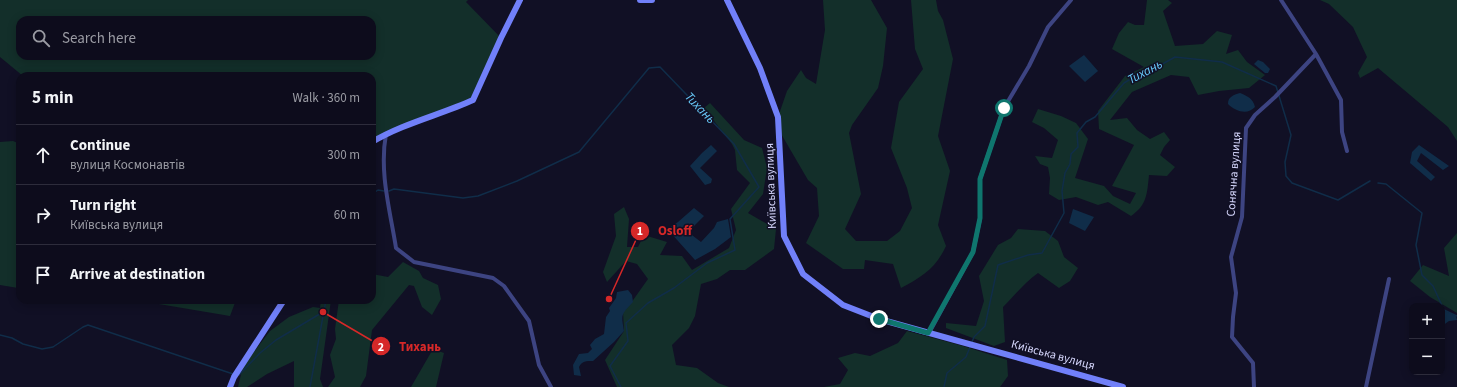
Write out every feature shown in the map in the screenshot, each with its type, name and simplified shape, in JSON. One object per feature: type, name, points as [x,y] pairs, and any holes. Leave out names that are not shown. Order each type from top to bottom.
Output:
[{"type":"main road","points":[[376,139],[386,133],[453,109],[473,100],[520,0]]},
{"type":"main road","points":[[640,0],[652,0]]},
{"type":"main road","name":"Київська вулиця","points":[[727,0],[760,68],[778,117],[784,236],[803,274],[842,305],[879,319],[1123,387]]},
{"type":"main road","points":[[230,387],[234,377],[281,304]]},
{"type":"street","points":[[928,333],[973,252],[980,218],[980,179],[1004,108],[1048,27],[1071,0]]},
{"type":"street","points":[[1281,0],[1316,54],[1341,100],[1342,132],[1347,151]]},
{"type":"street","name":"Сонячна вулиця","points":[[1254,387],[1253,363],[1232,337],[1236,293],[1231,257],[1242,217],[1246,128],[1254,115],[1275,97],[1316,54]]},
{"type":"street","points":[[386,133],[384,146],[384,180],[396,248],[414,262],[493,278],[504,286],[529,321],[539,366],[551,387]]},
{"type":"street","points":[[1366,387],[1389,279]]},
{"type":"green space","points":[[0,0],[468,0],[466,2],[501,38],[473,100],[376,140],[376,72],[18,72],[0,57]]},
{"type":"green space","points":[[823,0],[871,0],[887,28],[883,66],[878,88],[852,125],[849,133],[861,194],[845,229],[856,241],[887,241],[900,231],[912,208],[907,188],[891,148],[899,102],[923,69],[915,49],[911,0],[936,0],[938,11],[943,20],[953,59],[938,136],[950,171],[938,225],[946,246],[938,260],[928,271],[901,288],[893,264],[865,260],[864,269],[843,269],[806,243],[819,216],[817,188],[808,180],[780,132],[778,117],[787,91],[801,70],[806,78],[816,84],[825,30]]},
{"type":"green space","points":[[1147,0],[1168,0],[1172,3],[1163,11],[1175,46],[1203,44],[1217,31],[1232,35],[1226,54],[1238,50],[1247,62],[1265,75],[1249,88],[1198,95],[1189,77],[1171,75],[1132,92],[1110,120],[1127,118],[1137,130],[1150,139],[1164,132],[1170,140],[1160,155],[1175,167],[1167,176],[1149,175],[1147,193],[1143,203],[1131,216],[1108,202],[1098,205],[1076,197],[1059,200],[1049,194],[1050,178],[1048,167],[1040,164],[1035,156],[1052,158],[1058,140],[1044,128],[1032,122],[1038,109],[1061,116],[1076,123],[1088,139],[1075,178],[1104,186],[1113,196],[1130,204],[1136,193],[1112,186],[1134,145],[1099,129],[1098,111],[1125,76],[1144,67],[1112,49],[1119,33],[1128,22],[1135,25],[1144,25]]},
{"type":"green space","points":[[1320,0],[1457,0],[1457,141],[1448,127],[1378,68],[1360,78],[1358,73],[1367,57],[1353,27],[1329,4]]},
{"type":"green space","points":[[710,103],[744,140],[762,148],[767,168],[763,194],[748,213],[776,229],[774,249],[745,270],[730,270],[717,279],[701,284],[695,316],[689,328],[672,345],[676,365],[697,368],[718,383],[729,387],[617,387],[605,360],[624,331],[623,312],[648,279],[637,264],[626,261],[607,282],[603,272],[616,236],[614,214],[624,207],[629,219],[627,247],[638,247],[644,235],[667,242],[660,255],[682,256],[692,270],[729,248],[736,230],[731,209],[750,183],[737,170],[735,150],[732,144],[704,108]]},
{"type":"green space","points":[[13,141],[16,142],[16,288],[0,285],[0,142]]},
{"type":"green space","points":[[1018,229],[1045,231],[1058,241],[1064,257],[1078,268],[1070,281],[1059,288],[1038,273],[1028,281],[1003,307],[1005,342],[994,346],[946,328],[946,323],[976,326],[984,301],[979,276],[998,245],[1011,238]]},
{"type":"green space","points":[[1457,233],[1457,313],[1445,306],[1445,303],[1440,303],[1430,297],[1410,281],[1423,265],[1449,276],[1444,248]]},
{"type":"green space","points":[[403,262],[419,271],[423,278],[438,285],[441,299],[432,315],[422,307],[414,286],[409,285],[372,330],[366,376],[360,387],[328,387],[335,377],[330,355],[336,339],[335,329],[338,304],[376,304],[376,275],[388,277]]},
{"type":"green space","points":[[159,304],[234,304],[230,316]]},
{"type":"green space","points":[[320,304],[330,304],[320,379],[323,387],[294,387],[294,361],[267,374],[247,387],[238,387],[243,366],[270,331],[289,317],[313,307],[320,308]]},
{"type":"green space","points":[[907,331],[1007,360],[1008,376],[1000,387],[824,387],[840,384],[848,370],[838,358],[855,353],[870,356],[898,343]]},
{"type":"green space","points":[[433,349],[444,353],[436,387],[411,387]]},
{"type":"water","points":[[1084,55],[1098,71],[1085,82],[1069,66]]},
{"type":"water","points":[[1258,60],[1263,62],[1270,69],[1268,73],[1265,73],[1254,64]]},
{"type":"water","points":[[1240,93],[1251,99],[1255,107],[1249,111],[1242,112],[1228,104],[1231,97]]},
{"type":"water","points":[[711,145],[717,151],[700,168],[712,179],[711,183],[705,185],[690,166]]},
{"type":"water","points":[[1419,145],[1449,166],[1443,170],[1421,153],[1417,161],[1435,177],[1431,181],[1410,163],[1412,152]]},
{"type":"water","points":[[694,208],[704,216],[688,232],[701,242],[714,228],[717,222],[728,219],[731,237],[715,249],[695,260],[670,232],[669,228]]},
{"type":"water","points":[[1073,209],[1094,217],[1085,231],[1069,223]]},
{"type":"water","points":[[628,290],[632,295],[633,302],[626,310],[622,318],[624,331],[593,361],[586,361],[581,364],[579,367],[581,376],[574,375],[573,365],[579,354],[588,353],[592,349],[590,345],[595,339],[604,334],[606,317],[610,311],[609,308],[616,298],[617,292]]},
{"type":"water","points":[[1445,310],[1456,316],[1457,320],[1449,321],[1445,324]]},
{"type":"waterway","name":"Тихань","points":[[972,342],[974,337],[985,326],[998,265],[1028,255],[1042,253],[1064,213],[1062,191],[1065,173],[1070,164],[1071,154],[1078,147],[1077,133],[1086,122],[1095,117],[1124,83],[1151,67],[1159,66],[1175,57],[1222,62],[1276,86],[1291,135],[1285,162],[1286,176],[1292,183],[1338,200],[1370,181]]},
{"type":"waterway","name":"Тихань","points":[[389,191],[394,189],[463,198],[478,196],[517,181],[579,152],[649,68],[660,67],[734,144],[759,187],[730,219],[735,250],[707,263],[674,288],[648,303],[626,323],[628,341],[610,366],[621,387]]},
{"type":"waterway","name":"Тихань","points":[[1378,183],[1386,184],[1422,213],[1416,245],[1422,275],[1433,286],[1444,310],[1457,316]]},
{"type":"waterway","name":"Тихань","points":[[376,191],[378,190],[384,191]]},
{"type":"waterway","name":"Тихань","points":[[310,387],[325,304]]},
{"type":"waterway","points":[[239,375],[260,353],[276,340],[323,312]]},
{"type":"waterway","points":[[0,335],[12,338],[23,344],[42,349],[53,347],[88,325],[233,374]]},
{"type":"waterway","name":"Тихань","points":[[944,387],[947,373],[966,357],[970,347]]},
{"type":"place","name":"Osloff","points":[[609,299]]},
{"type":"place","name":"Тихань","points":[[323,312]]},
{"type":"route","points":[[879,319],[928,333],[973,252],[980,218],[980,179],[1004,108]]}]
